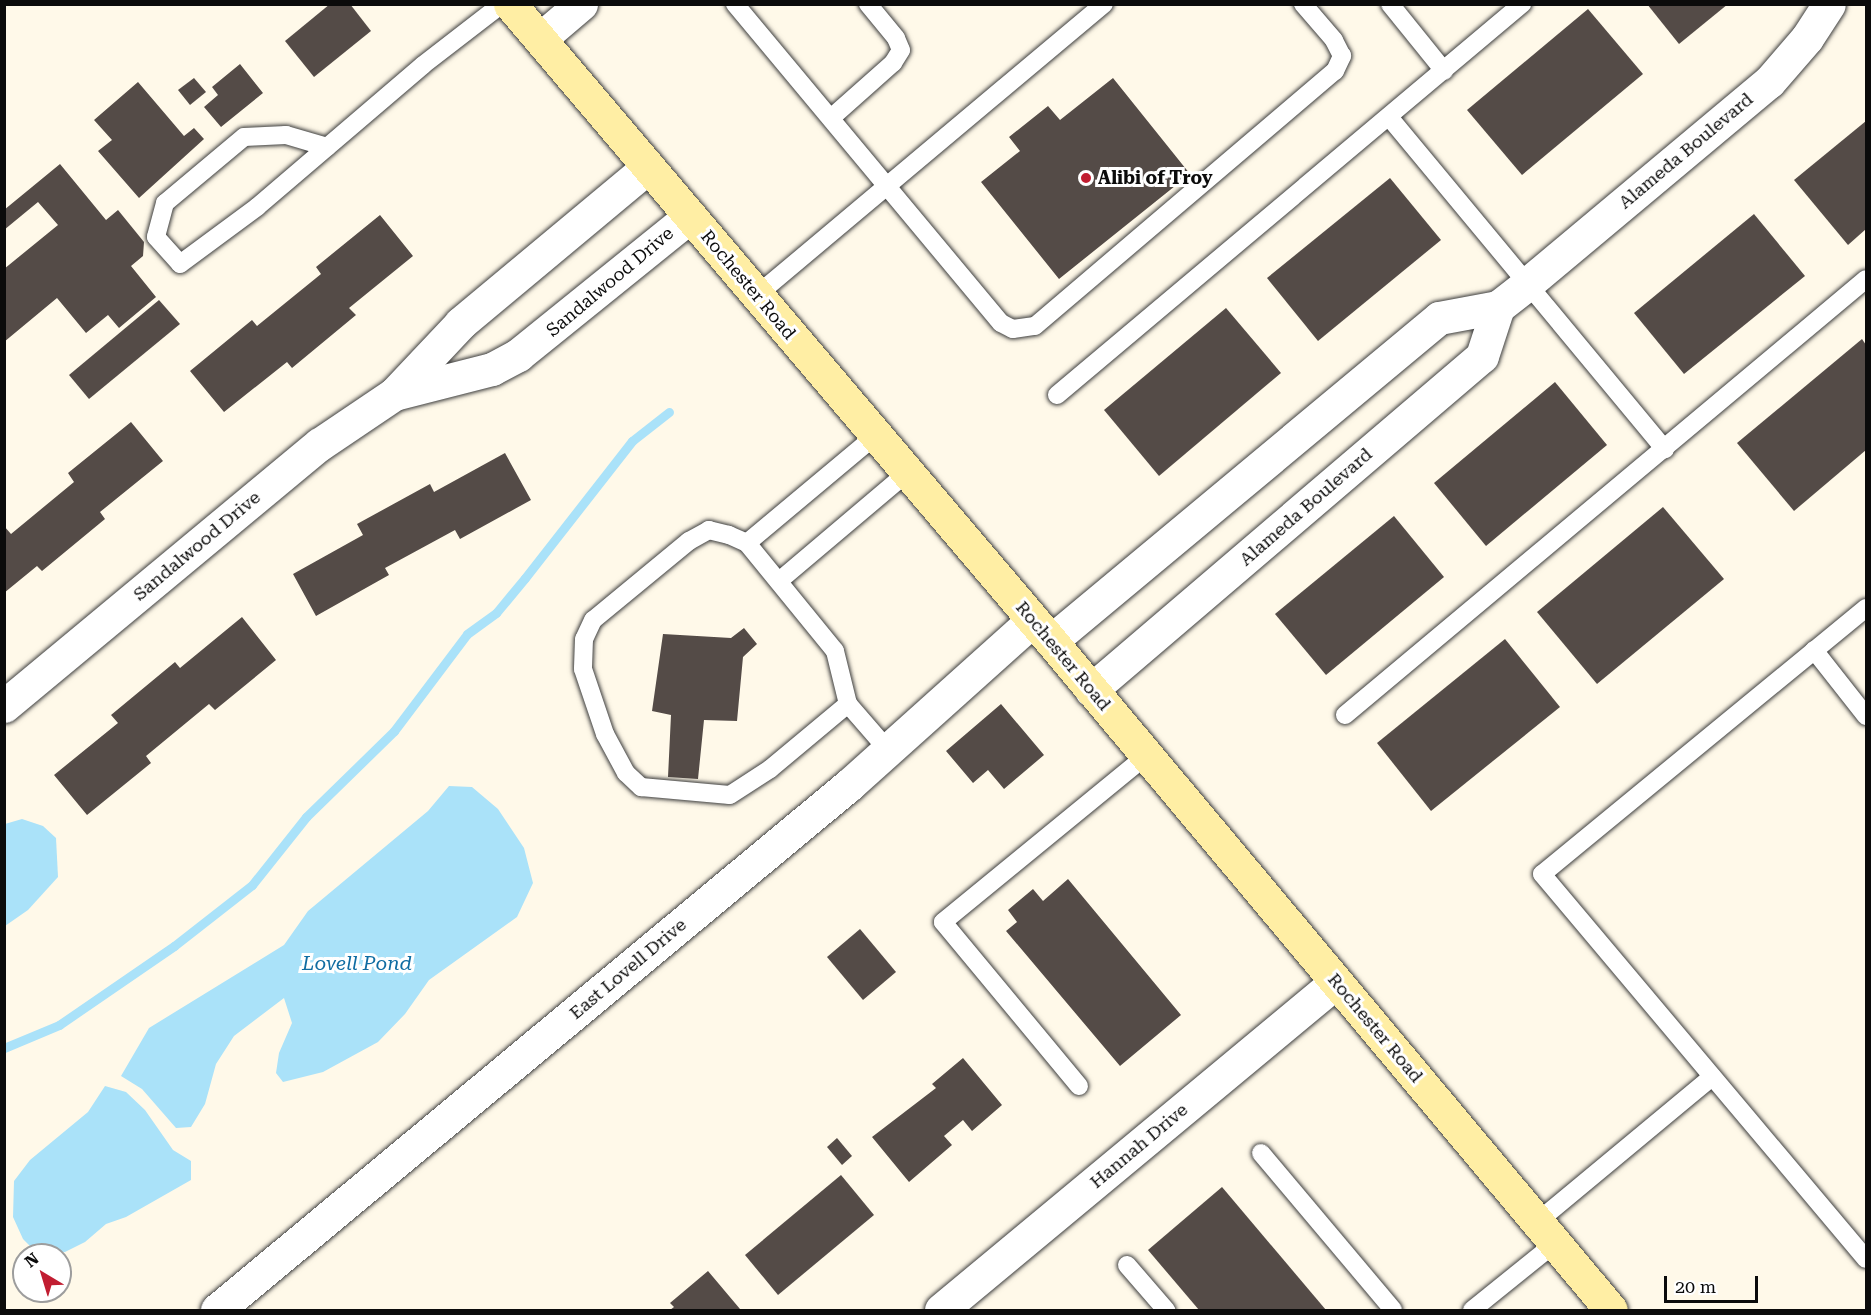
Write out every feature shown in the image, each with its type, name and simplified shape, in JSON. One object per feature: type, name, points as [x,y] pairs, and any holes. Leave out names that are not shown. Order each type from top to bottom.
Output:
[{"type":"main road","name":"Rochester Road","points":[[510,4],[1042,631],[1611,1311]]},
{"type":"street","points":[[540,39],[581,4]]},
{"type":"street","name":"Alameda Boulevard","points":[[1042,631],[1439,318],[1498,307],[1527,284],[1769,82],[1808,38],[1829,4]]},
{"type":"street","name":"Sandalwood Drive","points":[[4,706],[320,444],[394,394],[461,323],[648,167]]},
{"type":"street","name":"Sandalwood Drive","points":[[394,394],[492,369],[518,355],[690,216]]},
{"type":"street","name":"Alameda Boulevard","points":[[1091,690],[1482,356],[1498,307]]},
{"type":"street","name":"East Lovell Drive","points":[[217,1311],[888,750],[1042,631]]},
{"type":"street","name":"Hannah Drive","points":[[941,1311],[1336,982]]},
{"type":"lane","points":[[327,147],[286,135],[244,137],[165,203],[156,237],[180,264],[256,207],[501,4]]},
{"type":"lane","points":[[735,4],[1001,323],[1013,329],[1035,326],[1335,71],[1342,56],[1335,40],[1303,4]]},
{"type":"lane","points":[[831,118],[893,63],[901,50],[896,38],[868,4]]},
{"type":"lane","points":[[757,295],[889,187],[1104,4]]},
{"type":"lane","points":[[1390,4],[1444,71]]},
{"type":"lane","points":[[1057,395],[1522,4]]},
{"type":"lane","points":[[1389,117],[1665,449]]},
{"type":"lane","points":[[1345,715],[1866,279]]},
{"type":"lane","points":[[747,543],[875,436]]},
{"type":"lane","points":[[779,581],[907,473]]},
{"type":"lane","points":[[848,704],[770,769],[730,795],[641,787],[626,773],[605,734],[583,669],[584,639],[593,620],[690,540],[709,530],[747,543],[836,651],[848,704],[888,750]]},
{"type":"lane","points":[[1866,608],[1542,874],[1866,1259]]},
{"type":"lane","points":[[1814,650],[1866,716]]},
{"type":"lane","points":[[1079,1086],[943,922],[1146,756]]},
{"type":"lane","points":[[1472,1311],[1545,1233],[1712,1077]]},
{"type":"lane","points":[[1262,1153],[1393,1311]]},
{"type":"lane","points":[[1127,1265],[1166,1311]]},
{"type":"water","name":"Lovell Pond","points":[[449,786],[472,787],[498,809],[524,848],[533,883],[517,917],[429,980],[405,1014],[378,1042],[323,1072],[283,1082],[276,1073],[279,1053],[292,1023],[284,998],[234,1036],[216,1064],[205,1104],[191,1127],[176,1128],[142,1089],[121,1076],[149,1028],[284,945],[308,911],[428,811]]},
{"type":"water","points":[[22,819],[43,826],[56,838],[58,877],[28,910],[5,926],[5,824]]},
{"type":"water","points":[[105,1086],[126,1092],[145,1110],[173,1150],[191,1161],[191,1180],[126,1217],[106,1224],[85,1242],[72,1248],[72,1243],[27,1243],[13,1217],[14,1181],[30,1160],[88,1112]]},
{"type":"building","points":[[330,4],[350,4],[371,31],[314,77],[285,41]]},
{"type":"building","points":[[1647,4],[1728,4],[1679,44]]},
{"type":"building","points":[[1588,9],[1643,74],[1522,175],[1467,110]]},
{"type":"building","points":[[240,64],[263,93],[221,127],[204,107],[218,95],[212,87]]},
{"type":"building","points":[[194,78],[206,92],[190,105],[178,90]]},
{"type":"building","name":"Alibi of Troy","points":[[1113,78],[1190,174],[1059,279],[981,182],[1020,151],[1009,137],[1048,106],[1060,120]]},
{"type":"building","points":[[138,82],[184,136],[194,128],[204,139],[139,198],[98,151],[112,140],[94,120]]},
{"type":"building","points":[[1866,121],[1866,229],[1848,245],[1794,180]]},
{"type":"building","points":[[60,164],[106,220],[118,210],[144,242],[143,256],[131,266],[156,297],[119,328],[108,315],[86,333],[57,298],[4,342],[4,269],[58,225],[38,202],[4,230],[4,210]]},
{"type":"building","points":[[1390,178],[1441,240],[1318,341],[1267,278]]},
{"type":"building","points":[[1754,214],[1805,276],[1684,374],[1634,313]]},
{"type":"building","points":[[380,215],[413,256],[349,308],[356,315],[292,368],[287,362],[224,412],[190,371],[252,320],[257,326],[321,274],[316,267]]},
{"type":"building","points":[[159,300],[180,324],[89,399],[69,375]]},
{"type":"building","points":[[1226,308],[1281,373],[1159,476],[1104,410]]},
{"type":"building","points":[[1862,339],[1866,345],[1866,450],[1794,511],[1737,443]]},
{"type":"building","points":[[1555,382],[1607,445],[1486,546],[1434,483]]},
{"type":"building","points":[[131,422],[163,461],[100,512],[105,519],[42,571],[37,566],[4,593],[4,526],[11,534],[74,482],[68,473]]},
{"type":"building","points":[[505,453],[531,500],[460,539],[455,530],[385,568],[389,575],[316,616],[293,574],[363,535],[357,524],[430,484],[434,492]]},
{"type":"building","points":[[1663,507],[1724,579],[1597,684],[1537,612]]},
{"type":"building","points":[[1394,516],[1444,577],[1326,675],[1275,614]]},
{"type":"building","points":[[242,617],[276,660],[215,710],[209,704],[146,756],[151,763],[87,815],[54,775],[118,723],[111,715],[175,662],[180,668]]},
{"type":"building","points":[[744,628],[757,644],[743,657],[737,721],[704,720],[698,779],[668,777],[671,715],[652,711],[663,634],[731,638]]},
{"type":"building","points":[[1505,639],[1560,707],[1431,811],[1377,743]]},
{"type":"building","points":[[1001,704],[1044,755],[1004,789],[988,770],[973,783],[946,751]]},
{"type":"building","points":[[1068,879],[1181,1015],[1120,1066],[1006,931],[1017,922],[1008,910],[1033,889],[1043,901]]},
{"type":"building","points":[[860,929],[896,972],[863,1000],[827,957]]},
{"type":"building","points":[[963,1058],[1002,1105],[972,1131],[963,1120],[944,1136],[952,1145],[909,1182],[872,1137],[936,1088],[932,1084]]},
{"type":"building","points":[[837,1138],[852,1156],[842,1165],[827,1147]]},
{"type":"building","points":[[841,1175],[874,1215],[778,1295],[745,1255]]},
{"type":"building","points":[[1222,1187],[1326,1310],[1199,1310],[1148,1250]]},
{"type":"building","points":[[708,1271],[740,1309],[670,1310],[674,1307],[670,1303]]},
{"type":"waterway","points":[[4,1048],[59,1025],[174,946],[252,885],[306,817],[394,731],[467,634],[496,613],[632,441],[669,412]]},
{"type":"place","name":"Alibi of Troy","points":[[1086,178]]}]
